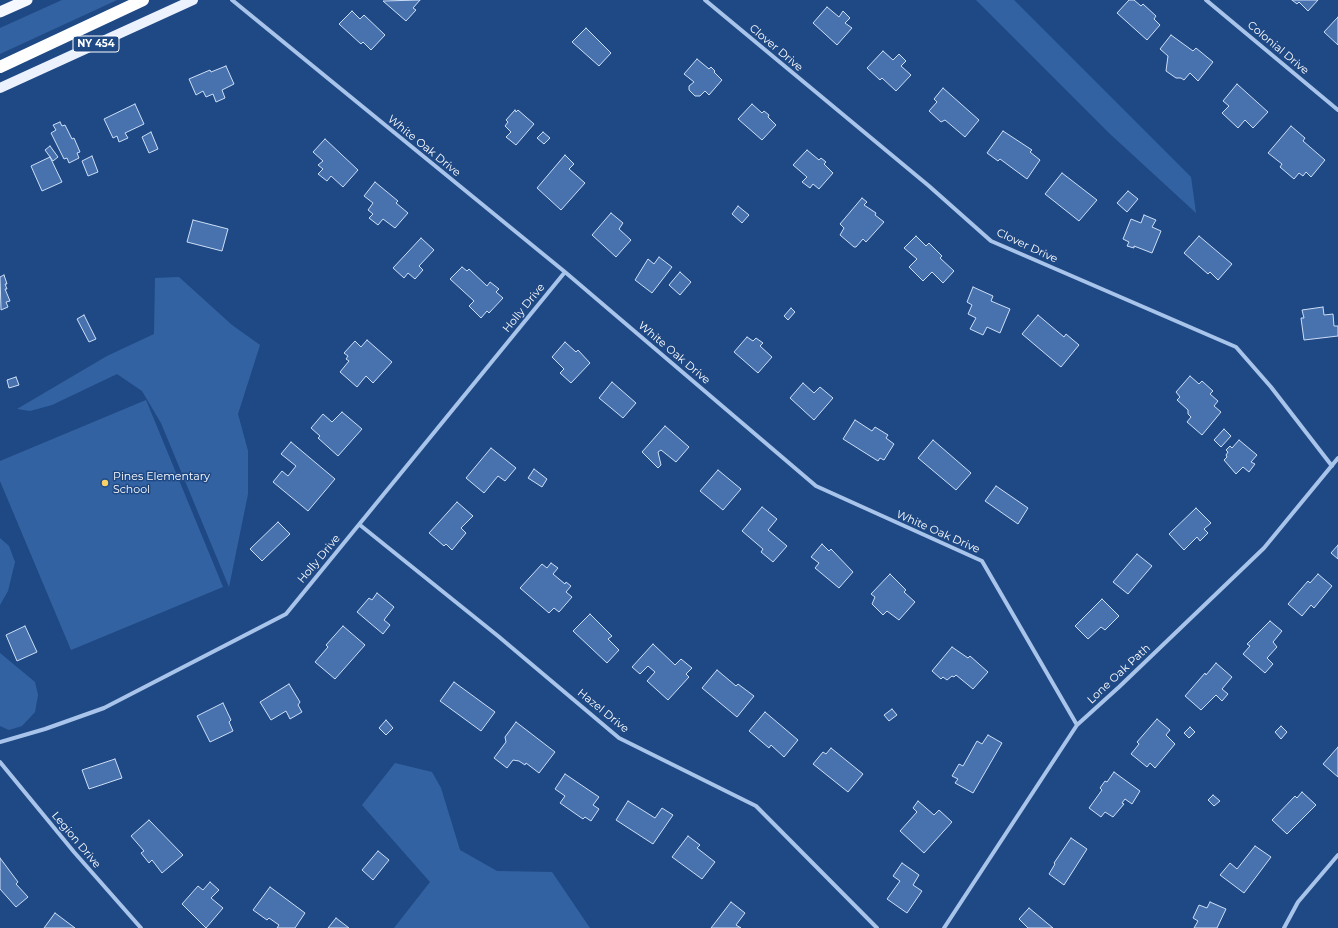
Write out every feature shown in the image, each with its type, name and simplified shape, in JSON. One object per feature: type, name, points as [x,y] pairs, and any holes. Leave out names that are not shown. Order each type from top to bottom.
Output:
[{"type":"highway","points":[[0,12],[27,0]]},
{"type":"highway","points":[[0,67],[143,0]]},
{"type":"main road","name":"NY 454","points":[[0,88],[193,0]]},
{"type":"street","name":"White Oak Drive","points":[[232,0],[565,272],[816,486],[982,561],[1077,725]]},
{"type":"street","name":"Clover Drive","points":[[705,0],[929,186],[992,241],[1236,347],[1271,387],[1332,466]]},
{"type":"street","name":"Colonial Drive","points":[[1206,0],[1338,110]]},
{"type":"street","name":"Holly Drive","points":[[0,742],[44,729],[104,708],[286,614],[565,272]]},
{"type":"street","name":"Lone Oak Path","points":[[944,928],[1077,725],[1119,687],[1264,548],[1338,458]]},
{"type":"street","name":"Hazel Drive","points":[[360,525],[498,636],[619,738],[756,806],[877,928]]},
{"type":"street","name":"Legion Drive","points":[[0,762],[74,852],[141,928]]},
{"type":"street","points":[[1284,928],[1298,902],[1338,855]]},
{"type":"shaded area","points":[[62,0],[117,0],[0,54],[0,28]]},
{"type":"shaded area","points":[[976,0],[1014,0],[1191,177],[1196,213],[1109,133]]},
{"type":"shaded area","points":[[179,277],[232,325],[260,345],[238,414],[248,451],[248,494],[229,587],[161,423],[142,391],[117,374],[52,405],[30,411],[17,409],[107,356],[154,334],[155,278]]},
{"type":"shaded area","points":[[146,400],[223,587],[71,650],[0,481],[0,461]]},
{"type":"shaded area","points":[[0,538],[9,546],[15,562],[8,591],[0,605]]},
{"type":"shaded area","points":[[0,653],[35,682],[38,695],[35,712],[22,726],[9,730],[0,726]]},
{"type":"shaded area","points":[[395,763],[432,772],[441,788],[460,850],[497,871],[552,872],[590,928],[394,928],[430,882],[362,805]]},
{"type":"building","points":[[420,0],[413,8],[416,10],[406,21],[383,1]]},
{"type":"building","points":[[1129,0],[1134,0],[1141,6],[1143,4],[1156,16],[1154,19],[1160,25],[1147,40],[1117,13]]},
{"type":"building","points":[[1292,0],[1318,0],[1308,11],[1299,2],[1297,4]]},
{"type":"building","points":[[827,7],[839,17],[843,11],[850,18],[845,23],[852,28],[837,45],[813,23]]},
{"type":"building","points":[[352,11],[360,19],[364,15],[385,35],[371,50],[363,42],[361,44],[339,24]]},
{"type":"building","points":[[1338,17],[1338,45],[1324,32]]},
{"type":"building","points":[[586,28],[611,53],[599,66],[572,42]]},
{"type":"building","points":[[1171,35],[1193,51],[1196,48],[1213,62],[1198,81],[1190,73],[1184,80],[1181,78],[1176,78],[1166,71],[1168,56],[1160,49]]},
{"type":"building","points":[[883,51],[893,60],[899,54],[906,61],[901,66],[911,75],[896,91],[882,78],[880,80],[867,68]]},
{"type":"building","points":[[697,59],[709,69],[711,67],[722,80],[709,95],[705,91],[700,96],[695,96],[689,90],[689,86],[694,82],[684,74]]},
{"type":"building","points":[[226,66],[234,84],[222,90],[225,98],[216,102],[213,94],[206,97],[203,91],[196,95],[189,79],[210,70],[211,72]]},
{"type":"building","points":[[1237,84],[1268,112],[1253,128],[1245,120],[1238,128],[1222,113],[1229,106],[1223,101]]},
{"type":"building","points":[[943,88],[979,120],[965,137],[945,120],[941,122],[929,111],[937,102],[934,99]]},
{"type":"building","points":[[135,104],[144,124],[125,133],[128,138],[119,142],[117,136],[113,138],[104,119]]},
{"type":"building","points":[[752,104],[762,113],[764,111],[769,115],[768,117],[776,125],[762,140],[738,119]]},
{"type":"building","points":[[515,110],[516,112],[518,110],[534,124],[516,145],[506,137],[511,132],[505,126],[508,122],[506,120]]},
{"type":"building","points":[[60,122],[62,126],[65,125],[72,139],[74,138],[80,152],[77,153],[79,158],[69,163],[67,158],[64,159],[51,133],[56,130],[53,125]]},
{"type":"building","points":[[1291,126],[1305,138],[1303,141],[1325,160],[1311,177],[1306,172],[1303,176],[1299,173],[1294,179],[1280,167],[1282,164],[1268,153]]},
{"type":"building","points":[[1003,131],[1032,150],[1030,152],[1040,160],[1027,179],[1000,159],[998,161],[987,153]]},
{"type":"building","points":[[151,132],[158,149],[149,153],[142,137]]},
{"type":"building","points":[[543,132],[550,138],[544,144],[537,138]]},
{"type":"building","points":[[325,139],[358,170],[343,187],[331,176],[327,181],[318,174],[323,169],[318,165],[323,161],[313,152]]},
{"type":"building","points":[[50,146],[58,157],[53,161],[45,150]]},
{"type":"building","points":[[807,150],[819,160],[821,158],[826,162],[824,164],[833,173],[819,189],[813,184],[810,188],[802,182],[807,177],[793,165]]},
{"type":"building","points":[[565,155],[574,164],[569,169],[585,183],[561,210],[537,188]]},
{"type":"building","points":[[92,156],[98,172],[88,176],[82,161]]},
{"type":"building","points":[[50,157],[62,182],[42,191],[31,166]]},
{"type":"building","points":[[1062,173],[1097,200],[1079,221],[1045,194]]},
{"type":"building","points":[[375,182],[398,201],[396,203],[408,213],[395,228],[383,219],[378,225],[369,218],[373,214],[368,210],[373,203],[364,196]]},
{"type":"building","points":[[1128,191],[1138,199],[1127,212],[1117,203]]},
{"type":"building","points":[[862,198],[867,202],[864,205],[876,213],[875,215],[884,222],[866,242],[863,239],[856,247],[854,247],[840,235],[844,228],[840,224]]},
{"type":"building","points":[[738,206],[749,215],[742,223],[732,214]]},
{"type":"building","points":[[611,213],[623,223],[619,229],[631,240],[616,257],[592,235]]},
{"type":"building","points":[[1144,215],[1156,220],[1152,227],[1161,231],[1152,253],[1134,246],[1134,248],[1127,246],[1129,242],[1123,239],[1131,219],[1141,223]]},
{"type":"building","points":[[193,220],[228,229],[222,251],[187,242]]},
{"type":"building","points":[[916,236],[926,246],[929,243],[942,256],[940,258],[954,271],[943,283],[932,272],[923,281],[909,267],[917,259],[904,248]]},
{"type":"building","points":[[1199,236],[1232,264],[1218,280],[1210,272],[1208,274],[1184,253]]},
{"type":"building","points":[[421,238],[434,250],[419,266],[423,270],[415,279],[408,273],[404,278],[393,268]]},
{"type":"building","points":[[659,257],[672,267],[652,293],[635,280],[648,259],[654,264]]},
{"type":"building","points":[[462,267],[467,271],[469,269],[487,286],[490,282],[499,289],[496,292],[503,298],[489,313],[487,311],[481,318],[469,306],[474,301],[450,279]]},
{"type":"building","points":[[680,272],[691,282],[680,295],[669,285]]},
{"type":"building","points":[[4,275],[7,284],[5,284],[7,289],[5,289],[10,301],[6,302],[8,307],[1,310],[0,277]]},
{"type":"building","points":[[973,287],[993,296],[991,301],[1010,309],[1000,333],[987,327],[983,335],[970,329],[976,318],[968,314],[972,305],[967,302]]},
{"type":"building","points":[[1323,307],[1324,315],[1333,314],[1334,326],[1338,326],[1338,336],[1304,340],[1301,318],[1304,318],[1302,310]]},
{"type":"building","points":[[791,308],[795,312],[788,320],[784,316]]},
{"type":"building","points":[[84,315],[96,339],[89,342],[77,319]]},
{"type":"building","points":[[1038,315],[1064,337],[1066,334],[1079,345],[1061,367],[1022,334]]},
{"type":"building","points":[[747,337],[753,341],[756,338],[763,343],[760,346],[772,357],[758,373],[734,352]]},
{"type":"building","points":[[367,340],[392,362],[373,383],[366,376],[357,387],[340,372],[349,361],[346,359],[348,356],[344,353],[355,341],[361,347]]},
{"type":"building","points":[[565,342],[576,352],[578,350],[590,363],[571,383],[560,373],[564,369],[552,357]]},
{"type":"building","points":[[1190,376],[1199,384],[1202,381],[1213,391],[1210,394],[1218,401],[1214,406],[1221,412],[1202,435],[1187,422],[1191,417],[1188,414],[1188,410],[1177,400],[1180,397],[1176,392]]},
{"type":"building","points":[[16,377],[19,385],[9,388],[7,380]]},
{"type":"building","points":[[612,382],[636,403],[623,418],[599,398]]},
{"type":"building","points":[[803,383],[814,393],[820,387],[833,398],[814,420],[790,398]]},
{"type":"building","points":[[342,412],[362,429],[338,456],[318,438],[320,436],[311,428],[323,414],[332,422]]},
{"type":"building","points":[[855,420],[872,431],[875,427],[888,435],[886,438],[894,444],[884,460],[880,458],[878,461],[843,439]]},
{"type":"building","points":[[665,426],[689,447],[676,462],[661,450],[658,452],[661,465],[658,468],[642,452]]},
{"type":"building","points":[[1224,429],[1231,436],[1221,447],[1214,440]]},
{"type":"building","points":[[933,440],[971,473],[956,490],[918,458]]},
{"type":"building","points":[[1239,440],[1257,455],[1251,462],[1255,464],[1249,472],[1243,467],[1236,474],[1224,460],[1227,457],[1226,455],[1228,452],[1226,450],[1230,446],[1232,448]]},
{"type":"building","points":[[291,442],[335,479],[308,511],[273,482],[282,471],[288,476],[296,466],[281,454]]},
{"type":"building","points":[[491,448],[516,468],[505,481],[498,476],[484,493],[466,478]]},
{"type":"building","points":[[534,469],[547,479],[542,487],[528,478]]},
{"type":"building","points":[[718,470],[741,489],[723,510],[700,491]]},
{"type":"building","points":[[996,486],[1028,508],[1018,524],[985,501]]},
{"type":"building","points":[[457,502],[473,516],[461,528],[466,533],[452,550],[446,544],[444,546],[429,533]]},
{"type":"building","points":[[762,507],[777,519],[768,530],[787,546],[773,562],[761,552],[763,549],[742,531]]},
{"type":"building","points":[[1196,508],[1211,523],[1204,529],[1208,533],[1200,541],[1197,537],[1184,550],[1169,534]]},
{"type":"building","points":[[278,522],[290,534],[262,561],[250,549]]},
{"type":"building","points":[[822,544],[829,551],[831,549],[853,572],[839,588],[815,568],[819,563],[811,557]]},
{"type":"building","points":[[1338,545],[1338,559],[1331,553]]},
{"type":"building","points":[[1137,554],[1152,566],[1128,594],[1113,582]]},
{"type":"building","points":[[551,563],[558,568],[553,574],[565,584],[566,582],[571,586],[566,592],[572,597],[559,612],[554,608],[549,613],[520,588],[542,564],[547,568]]},
{"type":"building","points":[[890,574],[906,590],[904,592],[915,602],[899,620],[887,611],[883,615],[872,604],[875,597],[871,594]]},
{"type":"building","points":[[1318,574],[1332,586],[1314,608],[1311,605],[1302,616],[1288,604],[1308,581],[1310,583]]},
{"type":"building","points":[[377,593],[394,607],[384,620],[390,625],[383,634],[357,612],[369,598],[372,600]]},
{"type":"building","points":[[1102,599],[1119,616],[1105,630],[1101,627],[1088,639],[1075,626]]},
{"type":"building","points":[[590,614],[612,636],[608,639],[619,650],[607,663],[573,631]]},
{"type":"building","points":[[1270,621],[1282,631],[1273,642],[1277,647],[1267,658],[1273,664],[1265,673],[1243,654],[1250,646],[1247,644]]},
{"type":"building","points":[[25,626],[37,652],[17,661],[6,635]]},
{"type":"building","points":[[343,626],[365,645],[335,679],[315,662],[328,647],[326,645]]},
{"type":"building","points":[[653,644],[675,665],[681,659],[692,668],[686,674],[689,677],[668,700],[647,681],[655,672],[648,666],[640,674],[632,667]]},
{"type":"building","points":[[952,647],[968,658],[970,656],[988,672],[973,689],[956,675],[947,680],[943,677],[941,679],[932,671]]},
{"type":"building","points":[[1216,663],[1232,677],[1222,689],[1228,694],[1222,701],[1216,695],[1201,710],[1185,696]]},
{"type":"building","points":[[717,670],[736,686],[738,684],[754,696],[737,717],[702,688]]},
{"type":"building","points":[[454,682],[495,712],[481,731],[440,701]]},
{"type":"building","points":[[289,684],[300,702],[298,705],[302,712],[290,719],[286,711],[271,720],[260,702]]},
{"type":"building","points":[[223,703],[231,720],[229,722],[233,731],[210,742],[197,716]]},
{"type":"building","points":[[892,709],[897,715],[889,721],[884,715]]},
{"type":"building","points":[[765,712],[798,740],[784,757],[771,745],[769,748],[749,731]]},
{"type":"building","points":[[1157,719],[1170,730],[1166,735],[1175,744],[1155,768],[1150,763],[1147,767],[1131,754],[1139,744],[1137,742]]},
{"type":"building","points":[[386,720],[393,728],[386,735],[379,728]]},
{"type":"building","points":[[516,722],[555,752],[539,773],[526,763],[525,765],[519,761],[513,760],[507,768],[494,758],[506,742],[505,737]]},
{"type":"building","points":[[1281,726],[1287,732],[1281,739],[1275,732]]},
{"type":"building","points":[[1190,727],[1195,732],[1189,738],[1184,733]]},
{"type":"building","points":[[988,735],[1002,743],[973,793],[955,783],[958,779],[952,776],[959,764],[963,766],[977,741],[982,744]]},
{"type":"building","points":[[1338,747],[1338,777],[1323,764]]},
{"type":"building","points":[[831,748],[863,774],[848,792],[813,764],[823,752],[826,754]]},
{"type":"building","points":[[115,759],[122,778],[89,789],[82,770]]},
{"type":"building","points":[[1114,772],[1140,791],[1132,804],[1125,799],[1122,803],[1124,804],[1113,817],[1105,812],[1101,817],[1089,808],[1102,790],[1100,788],[1105,781],[1107,782]]},
{"type":"building","points":[[565,774],[599,797],[593,805],[599,809],[591,821],[585,817],[583,819],[560,803],[565,796],[555,789]]},
{"type":"building","points":[[1302,792],[1316,805],[1287,834],[1272,820],[1295,796],[1297,798]]},
{"type":"building","points":[[1213,795],[1220,801],[1214,806],[1208,800]]},
{"type":"building","points":[[628,801],[655,818],[662,808],[673,815],[653,844],[616,820]]},
{"type":"building","points":[[918,801],[934,815],[939,810],[952,822],[924,853],[900,831],[917,812],[913,808]]},
{"type":"building","points":[[149,820],[183,855],[162,873],[152,860],[149,863],[141,853],[144,851],[131,836]]},
{"type":"building","points":[[688,836],[700,845],[697,848],[715,862],[702,879],[672,857]]},
{"type":"building","points":[[1071,838],[1087,849],[1064,885],[1049,874],[1055,864],[1054,863]]},
{"type":"building","points":[[1255,846],[1271,857],[1244,893],[1220,875],[1230,863],[1237,869]]},
{"type":"building","points":[[378,851],[389,860],[373,880],[362,870]]},
{"type":"building","points":[[0,858],[18,882],[16,884],[28,897],[16,907],[0,889]]},
{"type":"building","points":[[902,863],[919,875],[913,885],[922,891],[907,913],[887,899],[900,881],[893,876]]},
{"type":"building","points":[[210,882],[219,890],[211,898],[223,908],[206,928],[182,904],[198,886],[203,890]]},
{"type":"building","points":[[270,887],[305,913],[295,928],[277,928],[279,925],[269,918],[267,920],[253,910]]},
{"type":"building","points":[[731,902],[745,913],[736,925],[741,928],[711,928]]},
{"type":"building","points":[[1210,902],[1226,909],[1217,928],[1194,928],[1198,921],[1193,918],[1199,905],[1207,908]]},
{"type":"building","points":[[1029,908],[1053,928],[1028,928],[1019,919]]},
{"type":"building","points":[[55,913],[75,928],[44,928]]},
{"type":"building","points":[[336,918],[349,928],[328,928]]},
{"type":"place","name":"Pines Elementary School","points":[[105,483]]}]
